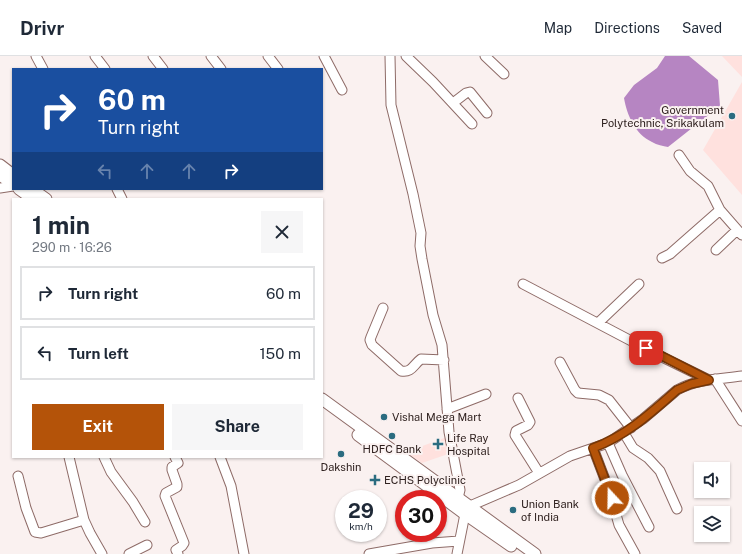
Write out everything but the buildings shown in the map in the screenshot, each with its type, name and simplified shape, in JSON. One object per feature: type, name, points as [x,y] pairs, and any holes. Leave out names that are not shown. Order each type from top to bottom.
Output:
[{"type":"main road","points":[[0,166],[12,174]]},
{"type":"main road","points":[[0,175],[12,184]]},
{"type":"main road","points":[[20,190],[32,198]]},
{"type":"main road","points":[[33,190],[45,198]]},
{"type":"main road","points":[[323,400],[458,498],[467,510],[523,554]]},
{"type":"main road","points":[[323,409],[467,510],[535,554]]},
{"type":"street","points":[[36,56],[42,68]]},
{"type":"street","points":[[96,56],[104,68]]},
{"type":"street","points":[[153,56],[162,68]]},
{"type":"street","points":[[211,56],[220,68]]},
{"type":"street","points":[[268,56],[277,68]]},
{"type":"street","points":[[324,56],[342,90]]},
{"type":"street","points":[[390,56],[391,105],[413,194],[421,233],[420,246],[422,258],[433,315],[442,345],[449,432],[460,483],[458,498]]},
{"type":"street","points":[[406,56],[472,124]]},
{"type":"street","points":[[485,56],[504,74]]},
{"type":"street","points":[[453,103],[470,92],[488,113]]},
{"type":"street","points":[[679,155],[690,170],[708,186],[720,210],[740,232],[716,250]]},
{"type":"street","points":[[0,188],[12,185]]},
{"type":"street","points":[[662,258],[670,254],[720,210]]},
{"type":"street","points":[[523,284],[712,380],[742,422]]},
{"type":"street","points":[[598,323],[639,284]]},
{"type":"street","points":[[383,308],[370,340],[372,345],[401,370],[406,372],[411,370],[421,360],[444,360]]},
{"type":"street","points":[[560,362],[578,393],[604,397],[609,400],[628,431],[633,448],[648,458],[660,471],[677,509]]},
{"type":"street","points":[[457,554],[467,510],[519,485],[570,456],[608,443],[628,431],[677,390],[685,386],[712,380],[742,376]]},
{"type":"street","points":[[447,409],[486,394]]},
{"type":"street","points":[[518,398],[530,422],[528,425],[516,431],[515,435],[540,473]]},
{"type":"street","points":[[608,443],[622,475],[649,527]]},
{"type":"street","points":[[593,448],[609,490],[619,525],[635,554]]},
{"type":"street","points":[[69,458],[84,520],[102,554]]},
{"type":"street","points":[[104,458],[111,472],[133,502],[145,522]]},
{"type":"street","points":[[176,458],[177,464],[172,467],[177,487],[166,493],[165,496],[184,543],[176,550],[178,554]]},
{"type":"street","points":[[220,458],[231,486],[244,554]]},
{"type":"street","points":[[18,476],[26,508],[35,532],[41,533],[84,520]]},
{"type":"street","points":[[369,554],[392,552],[432,543],[459,541]]},
{"type":"street","points":[[128,554],[146,545]]},
{"type":"shaded area","points":[[665,56],[689,56],[718,80],[720,106],[668,147],[646,139],[636,129],[627,111],[624,98],[634,85],[657,68]]},
{"type":"shaded area","name":"Government Polytechnic, Srikakulam","points":[[722,56],[742,56],[742,77]]},
{"type":"shaded area","name":"Government Polytechnic, Srikakulam","points":[[742,82],[742,195],[703,150]]},
{"type":"shaded area","name":"Life Ray Hospital","points":[[447,437],[451,453],[422,463],[406,452]]},
{"type":"place","name":"Government Polytechnic, Srikakulam","points":[[732,116]]},
{"type":"place","name":"Vishal Mega Mart","points":[[384,417]]},
{"type":"place","name":"HDFC Bank","points":[[392,436]]},
{"type":"place","name":"Life Ray Hospital","points":[[438,444]]},
{"type":"place","name":"Dakshin","points":[[341,454]]},
{"type":"place","name":"ECHS Polyclinic","points":[[375,480]]},
{"type":"place","name":"Union Bank of India","points":[[513,510]]},
{"type":"route","points":[[612,498],[593,448],[608,443],[631,428],[677,390],[691,384],[709,380],[646,348]]}]
